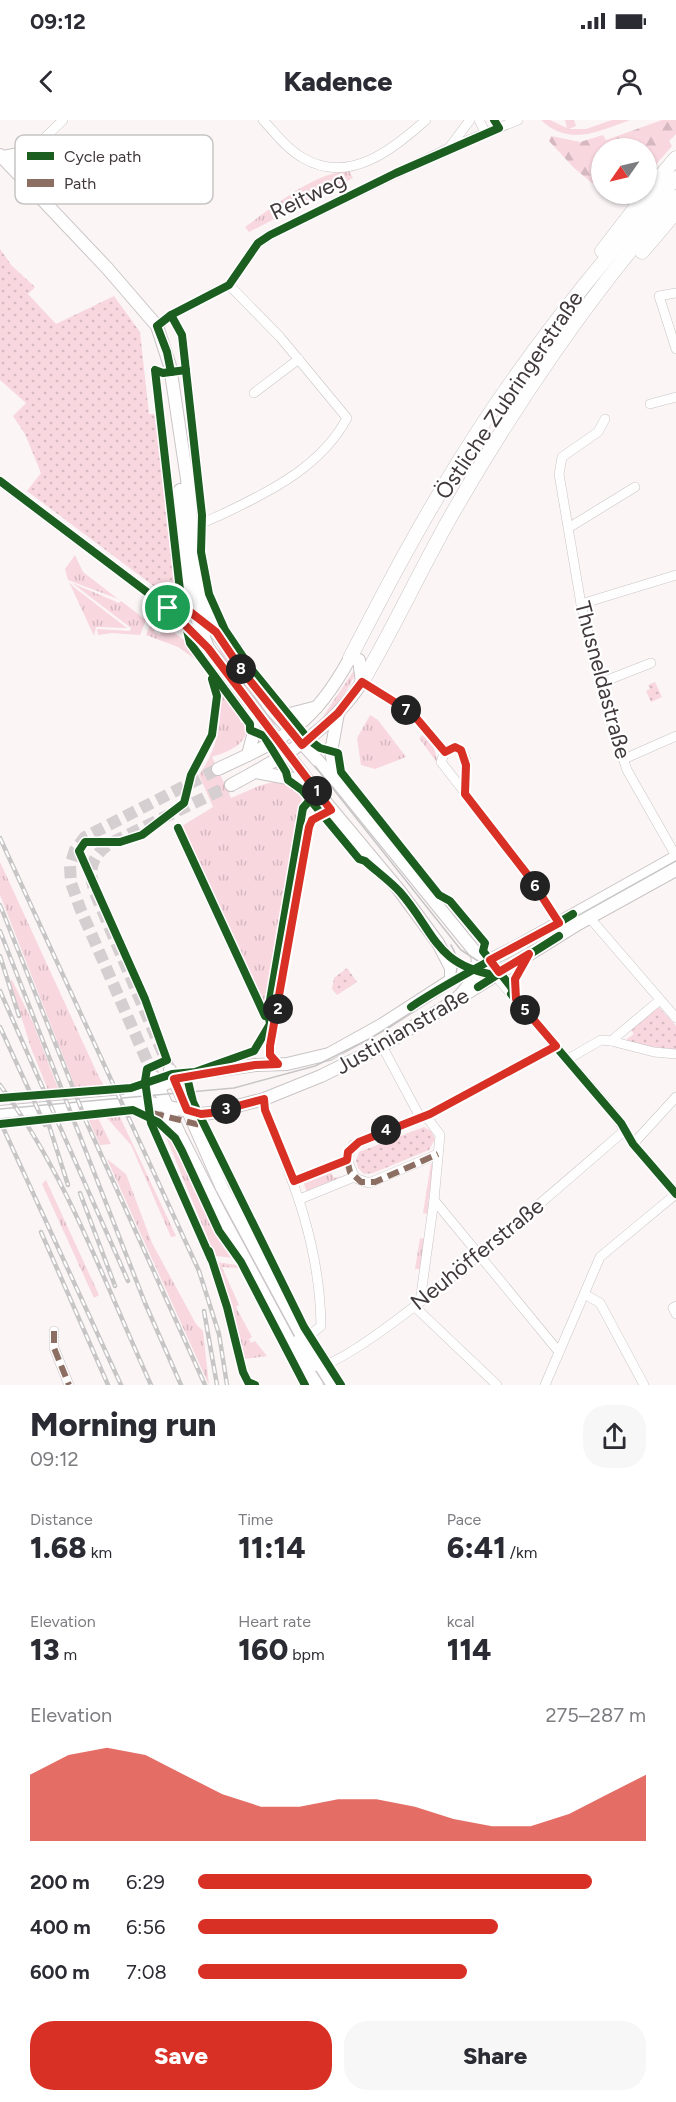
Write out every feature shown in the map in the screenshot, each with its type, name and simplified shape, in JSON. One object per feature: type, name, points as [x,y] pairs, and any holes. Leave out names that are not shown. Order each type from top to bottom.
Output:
[{"type":"highway","points":[[657,180],[676,158]]},
{"type":"highway","name":"Östliche Zubringerstraße","points":[[350,658],[444,486],[506,391],[585,284],[676,178]]},
{"type":"highway","name":"Östliche Zubringerstraße","points":[[362,682],[455,509],[489,454],[556,352],[676,197]]},
{"type":"highway","points":[[506,391],[537,341],[591,264],[637,204]]},
{"type":"highway","points":[[609,281],[639,256],[676,212]]},
{"type":"main road","points":[[1,156],[15,172]]},
{"type":"main road","points":[[46,204],[107,268],[157,326],[170,366],[182,450],[179,473],[195,616],[208,648],[331,810],[399,890],[443,951],[451,968],[451,980]]},
{"type":"main road","points":[[187,532],[201,596],[216,632],[272,710],[338,783],[470,944],[478,958],[465,990],[456,999]]},
{"type":"main road","points":[[350,658],[356,658],[361,663],[362,682]]},
{"type":"main road","name":"Östliche Zubringerstraße","points":[[218,770],[291,732],[318,707],[350,658]]},
{"type":"main road","name":"Östliche Zubringerstraße","points":[[231,785],[302,745],[338,713],[362,682]]},
{"type":"main road","points":[[248,755],[254,732],[252,706]]},
{"type":"main road","points":[[272,710],[290,714],[318,707]]},
{"type":"main road","name":"Östliche Zubringerstraße","points":[[338,713],[331,752],[338,783]]},
{"type":"main road","points":[[256,772],[309,782]]},
{"type":"main road","name":"Justinianstraße","points":[[124,1101],[172,1074],[293,1063],[329,1054],[383,1024],[451,980],[676,857]]},
{"type":"main road","name":"Justinianstraße","points":[[124,1101],[142,1101],[201,1114],[211,1113],[264,1099],[321,1076],[382,1046],[589,917],[676,870]]},
{"type":"main road","points":[[443,951],[473,969],[495,975]]},
{"type":"main road","points":[[172,1074],[208,1160],[254,1245],[317,1385]]},
{"type":"main road","points":[[156,1082],[180,1135],[228,1227],[293,1335],[322,1368],[333,1385]]},
{"type":"main road","points":[[0,1112],[124,1101],[152,1113],[180,1135]]},
{"type":"main road","points":[[228,1227],[235,1225],[244,1238],[254,1245]]},
{"type":"street","points":[[48,135],[63,120]]},
{"type":"street","points":[[263,120],[302,158],[330,167],[360,165],[373,160],[426,120]]},
{"type":"street","name":"Reitweg","points":[[449,148],[470,120]]},
{"type":"street","points":[[479,120],[485,132]]},
{"type":"street","name":"Reitweg","points":[[157,326],[171,315],[229,285],[258,243],[270,235],[449,148],[518,120]]},
{"type":"street","points":[[187,532],[248,501],[306,467],[321,454],[347,418],[298,359],[229,285]]},
{"type":"street","points":[[676,293],[660,296],[676,350]]},
{"type":"street","points":[[254,393],[298,359]]},
{"type":"street","points":[[650,404],[676,397]]},
{"type":"street","name":"Thusneldastraße","points":[[605,419],[597,432],[562,458],[559,464],[581,604],[600,683],[627,770],[676,857]]},
{"type":"street","points":[[0,481],[168,608],[208,648]]},
{"type":"street","points":[[570,527],[635,487]]},
{"type":"street","points":[[581,604],[676,575]]},
{"type":"street","points":[[168,608],[182,608],[216,632]]},
{"type":"street","points":[[600,683],[651,663]]},
{"type":"street","points":[[362,682],[412,713],[445,752]]},
{"type":"street","points":[[624,759],[676,736]]},
{"type":"street","points":[[465,794],[464,753],[455,747],[445,752],[441,762],[465,794],[530,878],[559,923]]},
{"type":"street","points":[[278,1064],[270,1055],[270,1046],[309,827],[312,820],[331,810]]},
{"type":"street","points":[[589,917],[676,1018]]},
{"type":"street","points":[[516,999],[515,979],[529,954]]},
{"type":"street","points":[[495,975],[621,1123],[633,1144],[676,1194],[600,1257],[545,1385]]},
{"type":"street","points":[[611,1041],[660,1000]]},
{"type":"street","points":[[568,1059],[601,1040],[654,1052],[676,1054]]},
{"type":"street","points":[[382,1046],[420,1117],[428,1119],[440,1135],[435,1200],[418,1304],[496,1385]]},
{"type":"street","points":[[438,1156],[375,1182],[361,1182],[354,1177],[347,1160],[353,1145],[420,1117],[556,1046]]},
{"type":"street","points":[[633,1144],[676,1097]]},
{"type":"street","points":[[264,1099],[265,1110],[300,1199],[315,1253],[321,1326],[293,1335]]},
{"type":"street","name":"Neuhöfferstraße","points":[[322,1368],[354,1349],[418,1304],[624,1131]]},
{"type":"street","points":[[294,1181],[347,1160]]},
{"type":"street","points":[[300,1199],[354,1177]]},
{"type":"street","points":[[435,1200],[559,1352]]},
{"type":"street","points":[[586,1294],[600,1303],[644,1385]]},
{"type":"street","points":[[676,1306],[673,1308],[676,1314]]},
{"type":"street","points":[[54,1331],[54,1348],[69,1385]]},
{"type":"green space","points":[[541,120],[550,120],[567,128],[565,120],[574,120],[576,126],[569,129],[586,129],[612,120],[630,120],[596,132],[574,135],[562,133]]},
{"type":"green space","points":[[662,120],[676,120],[676,134],[669,141],[672,146],[657,163],[657,138],[612,138]]},
{"type":"green space","points":[[551,136],[580,142],[591,139],[591,182],[549,141]]},
{"type":"green space","points":[[349,171],[353,178],[249,232],[245,227],[308,184],[322,177]]},
{"type":"green space","points":[[0,249],[12,266],[35,287],[28,294],[56,324],[114,296],[140,332],[149,414],[158,414],[181,597],[175,602],[27,491],[41,473],[25,434],[13,416],[26,403],[0,380]]},
{"type":"green space","points":[[75,555],[83,572],[118,599],[68,580],[65,569]]},
{"type":"green space","points":[[69,582],[127,628],[96,627],[94,636]]},
{"type":"green space","points":[[72,583],[119,603],[121,601],[146,620],[140,635],[112,633],[98,635],[97,629],[130,631],[131,628]]},
{"type":"green space","points":[[151,623],[157,625],[154,632],[160,635],[164,626],[186,641],[202,664],[178,647],[146,635]]},
{"type":"green space","points":[[191,640],[249,713],[252,721],[247,718]]},
{"type":"green space","points":[[220,649],[277,723],[273,726],[217,652]]},
{"type":"green space","points":[[357,666],[359,668],[340,702],[318,724]]},
{"type":"green space","points":[[655,682],[662,697],[651,702],[646,691],[650,689],[648,685]]},
{"type":"green space","points":[[217,684],[242,719],[240,722],[248,724],[241,742],[212,757],[231,798],[259,786],[281,781],[297,788],[302,798],[266,1007],[182,826],[213,807],[199,775],[211,753],[218,731],[220,708]]},
{"type":"green space","points":[[370,715],[378,720],[406,757],[375,769],[361,765],[357,738]]},
{"type":"green space","points":[[426,732],[433,744],[438,764],[419,738]]},
{"type":"green space","points":[[0,862],[104,1086],[76,1089],[0,895]]},
{"type":"green space","points":[[347,968],[357,982],[337,995],[332,989],[334,978]]},
{"type":"green space","points":[[12,980],[33,1023],[59,1091],[48,1090],[31,1048],[10,981]]},
{"type":"green space","points":[[658,1006],[676,1026],[676,1050],[627,1043],[627,1039],[634,1034],[630,1029]]},
{"type":"green space","points":[[119,1115],[176,1236],[171,1237],[131,1145],[106,1117]]},
{"type":"green space","points":[[97,1116],[111,1144],[100,1145],[88,1118]]},
{"type":"green space","points":[[424,1127],[431,1131],[435,1139],[429,1150],[373,1173],[364,1174],[358,1168],[356,1160],[359,1152]]},
{"type":"green space","points":[[164,1132],[167,1132],[178,1147],[213,1217],[216,1228],[235,1258],[215,1256]]},
{"type":"green space","points":[[107,1159],[126,1174],[152,1243],[196,1324],[203,1331],[209,1385]]},
{"type":"green space","points":[[431,1163],[433,1165],[427,1214],[423,1213]]},
{"type":"green space","points":[[344,1166],[331,1173],[334,1178],[347,1175],[307,1193],[303,1181]]},
{"type":"green space","points":[[46,1180],[99,1295],[94,1298],[42,1184]]},
{"type":"green space","points":[[420,1238],[425,1239],[421,1269],[415,1269]]},
{"type":"green space","points":[[216,1262],[237,1265],[239,1268],[222,1267],[239,1305],[236,1307],[252,1337],[249,1339],[251,1343],[255,1341],[267,1356],[245,1359]]},
{"type":"tunnel","points":[[154,1077],[80,908],[71,883],[70,866],[75,850],[85,837],[218,769]]},
{"type":"tunnel","points":[[170,1070],[95,893],[92,865],[99,853],[111,843],[231,785]]},
{"type":"tram line","points":[[315,766],[461,950],[478,961],[496,961]]},
{"type":"tram line","points":[[0,1109],[234,1088],[315,1066],[371,1038],[459,982],[676,861]]},
{"type":"tram line","points":[[448,988],[457,967],[456,956],[451,945]]},
{"type":"railway","points":[[0,838],[199,1271],[219,1334],[227,1385]]},
{"type":"railway","points":[[0,905],[85,1118]]},
{"type":"railway","points":[[0,931],[145,1303],[181,1385]]},
{"type":"railway","points":[[0,956],[19,1016]]},
{"type":"railway","points":[[0,991],[128,1281]]},
{"type":"railway","points":[[0,1027],[45,1125]]},
{"type":"railway","points":[[0,1085],[24,1120],[65,1193],[151,1385]]},
{"type":"railway","points":[[46,1116],[68,1185]]},
{"type":"railway","points":[[85,1119],[205,1385]]},
{"type":"railway","points":[[0,1121],[121,1385]]},
{"type":"railway","points":[[80,1193],[115,1286]]},
{"type":"railway","points":[[41,1232],[108,1385]]},
{"type":"railway","points":[[204,1311],[217,1385]]},
{"type":"marked path","points":[[152,1113],[204,1126]]},
{"type":"marked path","points":[[420,1117],[353,1145],[347,1159],[350,1172],[361,1182],[375,1182],[438,1154]]},
{"type":"marked path","points":[[54,1331],[54,1348],[69,1385]]},
{"type":"cycle path","points":[[171,372],[167,352],[157,326],[171,315],[229,285],[258,243],[396,173],[499,128],[494,120]]},
{"type":"cycle path","points":[[171,315],[182,335],[202,515],[201,552],[209,594],[225,630],[252,670],[309,740],[320,748],[338,753],[341,772],[439,895],[450,901],[485,943],[483,951],[511,987],[516,999]]},
{"type":"cycle path","points":[[186,370],[163,373],[155,370],[182,608],[190,643],[250,724],[250,730],[264,736],[286,772],[288,780],[302,790],[359,859],[365,861],[400,892],[438,945],[460,963],[495,975]]},
{"type":"cycle path","points":[[0,481],[168,608],[182,608],[195,616]]},
{"type":"cycle path","points":[[211,1259],[151,1123],[145,1081],[147,1069],[167,1060],[145,999],[79,851],[85,842],[120,842],[142,835],[184,803],[191,775],[212,735],[217,696],[212,679]]},
{"type":"cycle path","points":[[0,1098],[131,1088],[172,1074],[195,1072],[254,1051],[270,1024],[268,1012],[303,808],[310,800]]},
{"type":"cycle path","points":[[178,828],[265,1016]]},
{"type":"cycle path","points":[[411,1007],[573,914]]},
{"type":"cycle path","points":[[478,987],[559,936]]},
{"type":"cycle path","points":[[511,994],[621,1123],[633,1144],[676,1194]]},
{"type":"cycle path","points":[[186,1073],[193,1102],[304,1327],[341,1385]]},
{"type":"cycle path","points":[[0,1124],[133,1110],[158,1122],[175,1138],[219,1231],[241,1262],[305,1385]]},
{"type":"cycle path","points":[[209,1251],[227,1307],[243,1372],[248,1382],[255,1385]]},
{"type":"route","points":[[168,608],[182,608],[189,611],[216,632],[243,672],[302,745],[338,713],[362,682],[412,713],[445,752],[455,747],[461,750],[465,757],[467,776],[465,794],[530,878],[559,923],[490,960],[499,972],[529,954],[515,979],[516,999],[556,1046],[430,1114],[353,1145],[348,1152],[347,1160],[294,1181],[265,1110],[264,1099],[201,1114],[187,1110],[174,1079],[255,1065],[278,1064],[270,1055],[270,1046],[294,924],[309,827],[312,820],[325,811],[331,810],[208,648],[168,608]]}]
